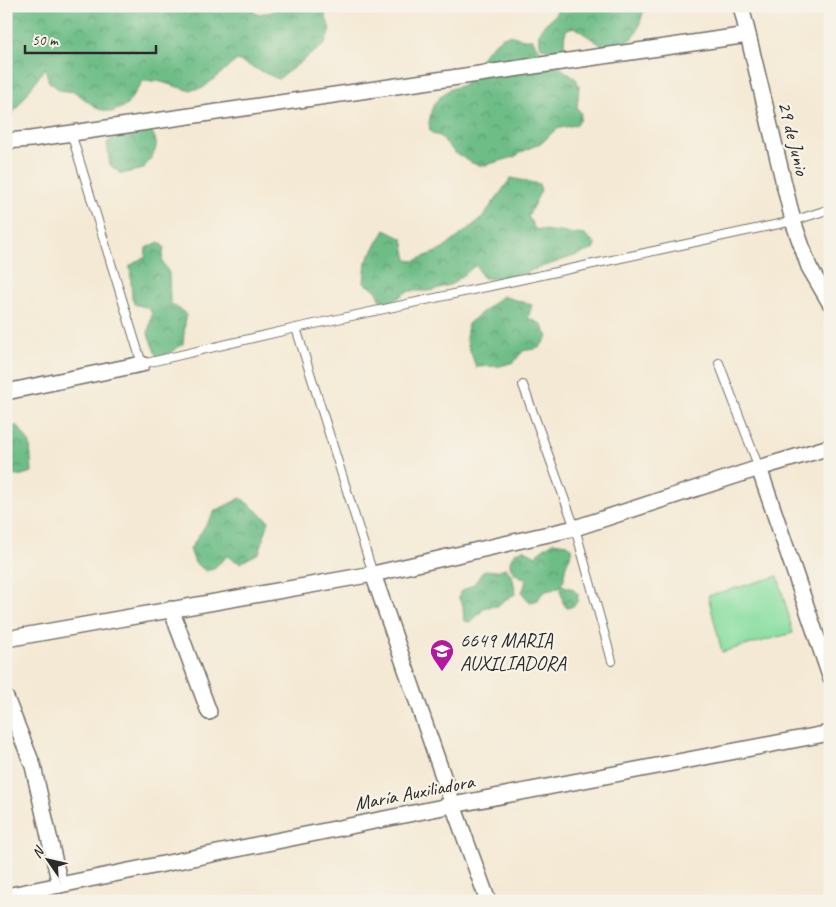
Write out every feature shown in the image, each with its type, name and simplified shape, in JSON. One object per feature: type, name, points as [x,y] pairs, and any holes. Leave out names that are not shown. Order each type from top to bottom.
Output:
[{"type":"street","name":"29 de Junio","points":[[741,6],[793,221],[809,267],[830,303]]},
{"type":"street","points":[[6,141],[32,139],[748,35]]},
{"type":"street","points":[[6,392],[142,364]]},
{"type":"street","points":[[6,638],[373,574],[575,528],[830,447]]},
{"type":"street","points":[[759,468],[830,676]]},
{"type":"street","points":[[373,574],[488,901]]},
{"type":"street","points":[[171,609],[209,712]]},
{"type":"street","points":[[6,698],[33,766],[60,886]]},
{"type":"street","name":"María Auxiliadora","points":[[8,898],[453,804],[830,733]]},
{"type":"lane","points":[[71,133],[142,364],[296,328],[793,221],[830,209]]},
{"type":"lane","points":[[296,328],[373,574]]},
{"type":"lane","points":[[719,363],[759,468]]},
{"type":"lane","points":[[523,385],[575,528],[612,661]]},
{"type":"green space","points":[[6,6],[246,6],[257,14],[271,12],[278,6],[322,6],[330,29],[325,44],[278,79],[237,60],[203,88],[188,90],[158,81],[143,81],[126,106],[112,112],[98,109],[75,92],[60,90],[49,82],[45,68],[11,116],[6,116]]},
{"type":"green space","points":[[558,6],[644,6],[644,10],[637,32],[633,38],[613,47],[604,47],[574,27],[567,29],[564,49],[557,54],[542,48],[539,33],[541,28],[553,17]]},
{"type":"green space","points":[[509,35],[532,39],[546,56],[576,79],[579,86],[577,108],[581,113],[580,121],[575,125],[554,131],[544,141],[514,157],[486,165],[479,165],[454,152],[440,136],[433,134],[430,130],[429,122],[433,106],[437,100],[448,90],[463,85],[469,80],[475,66],[489,48],[501,38]]},
{"type":"green space","points":[[148,127],[155,139],[156,148],[154,153],[143,169],[121,174],[110,165],[107,143],[122,128]]},
{"type":"green space","points":[[511,178],[539,184],[541,190],[528,216],[535,229],[585,235],[596,244],[592,250],[506,279],[483,278],[476,265],[452,284],[430,291],[408,291],[389,304],[382,303],[376,290],[364,283],[366,262],[385,230],[403,239],[407,260],[414,261],[443,249],[482,218]]},
{"type":"green space","points":[[159,242],[164,247],[162,261],[169,273],[170,303],[186,314],[183,344],[158,360],[148,334],[152,314],[149,308],[134,304],[130,266],[142,258],[145,259],[146,248]]},
{"type":"green space","points":[[502,296],[532,305],[528,318],[541,324],[548,337],[539,348],[523,351],[514,362],[500,366],[476,367],[466,339],[468,324]]},
{"type":"green space","points":[[18,426],[30,444],[32,472],[18,476],[6,475],[6,427]]},
{"type":"green space","points":[[241,498],[269,521],[259,553],[240,563],[227,556],[213,569],[206,571],[195,563],[190,549],[215,511]]},
{"type":"green space","points":[[553,542],[568,544],[572,550],[561,585],[573,589],[578,594],[578,597],[576,604],[567,608],[563,603],[560,586],[543,593],[538,600],[531,602],[526,599],[522,592],[526,578],[517,575],[510,565],[512,557],[523,549],[536,556]]},
{"type":"green space","points":[[505,568],[512,576],[515,594],[498,606],[486,607],[471,622],[464,621],[463,605],[459,599],[460,592],[474,584],[484,570],[497,571]]},
{"type":"green space","points":[[778,576],[793,633],[722,652],[708,596]]},
{"type":"place","name":"6649 MARIA AUXILIADORA","points":[[442,672]]}]
